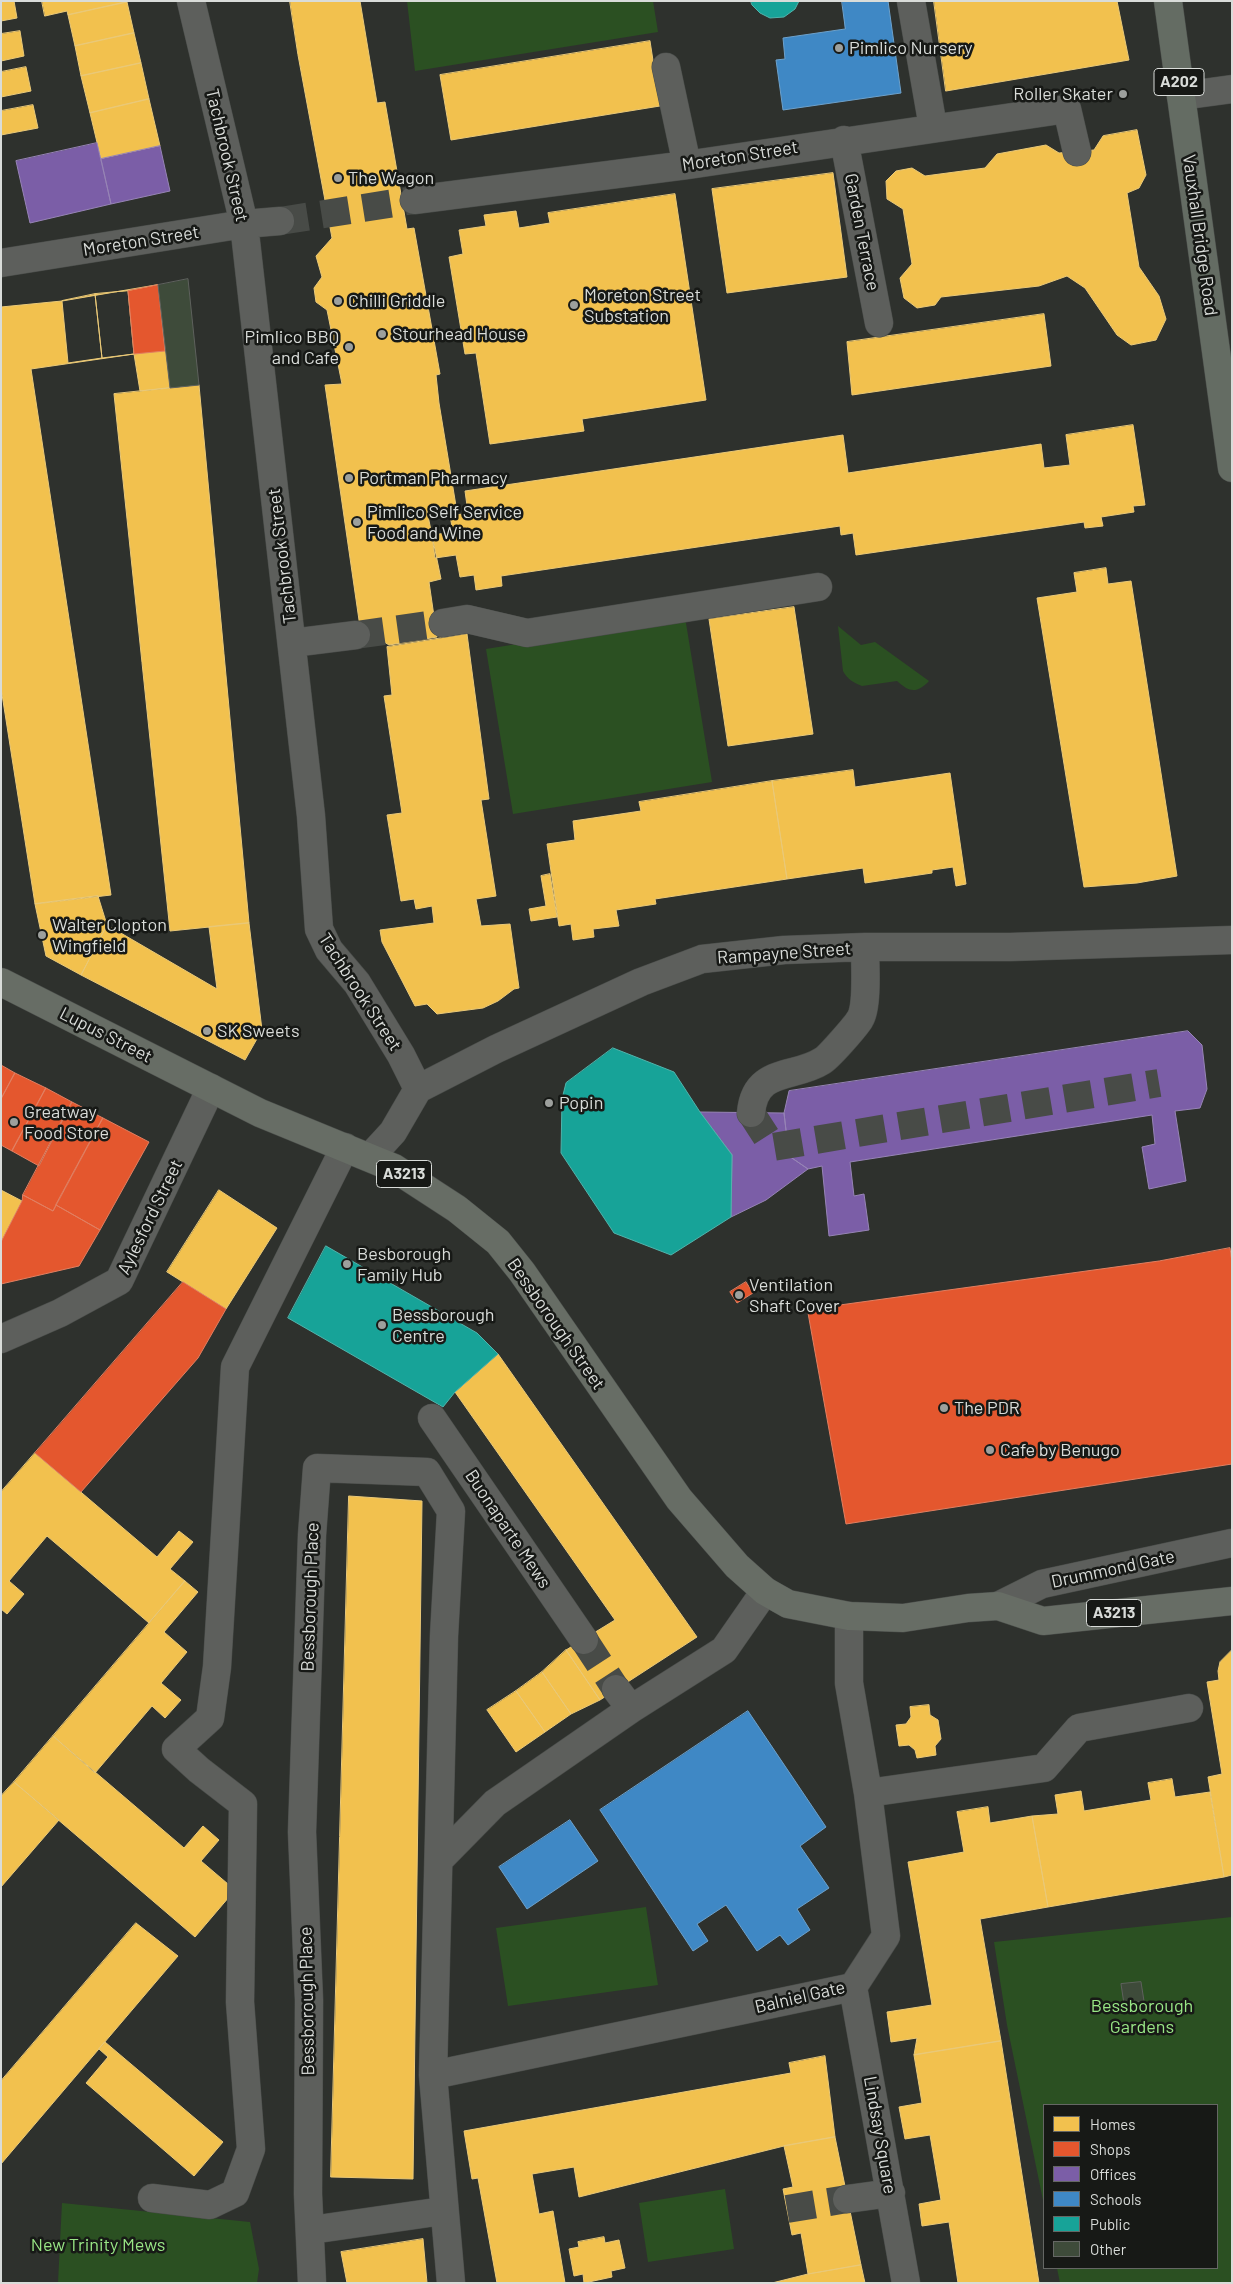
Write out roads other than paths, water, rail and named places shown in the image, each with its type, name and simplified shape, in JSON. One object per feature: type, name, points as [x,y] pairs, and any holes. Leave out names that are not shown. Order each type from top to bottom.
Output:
[{"type":"highway","name":"Vauxhall Bridge Road","points":[[1168,1],[1232,468]]},
{"type":"main road","name":"Lupus Street","points":[[1,982],[211,1088]]},
{"type":"main road","name":"Bessborough Street","points":[[211,1088],[260,1112],[394,1168],[457,1208],[498,1242],[528,1280],[679,1499],[737,1566],[765,1591],[788,1604],[849,1616]]},
{"type":"main road","name":"Drummond Gate","points":[[849,1616],[903,1618],[968,1608],[998,1606],[1043,1621],[1232,1601]]},
{"type":"street","name":"Tachbrook Street","points":[[192,1],[244,224],[311,816],[319,929],[329,950],[357,983],[401,1055],[418,1089]]},
{"type":"street","points":[[911,1],[933,127]]},
{"type":"street","points":[[666,67],[687,165]]},
{"type":"street","points":[[1181,96],[1232,89]]},
{"type":"street","name":"Moreton Street","points":[[414,200],[687,165],[1066,108],[1077,152]]},
{"type":"street","name":"Garden Terrace","points":[[844,140],[879,323]]},
{"type":"street","name":"Moreton Street","points":[[1,263],[244,224],[280,221]]},
{"type":"street","points":[[442,623],[467,620],[527,633],[818,587]]},
{"type":"street","points":[[292,643],[356,635]]},
{"type":"street","name":"Rampayne Street","points":[[418,1089],[496,1049],[641,982],[702,959],[784,950],[865,947],[1010,947],[1232,940]]},
{"type":"street","points":[[751,1113],[752,1099],[766,1081],[822,1061],[861,1018],[865,988],[865,947]]},
{"type":"street","name":"Aylesford Street","points":[[1,1339],[60,1313],[119,1281],[211,1088]]},
{"type":"street","points":[[152,2198],[210,2205],[235,2193],[251,2149],[240,2002],[243,1804],[199,1770],[176,1749],[210,1718],[217,1667],[235,1367],[358,1152],[393,1132],[418,1089]]},
{"type":"street","name":"Buonaparte Mews","points":[[432,1418],[584,1640]]},
{"type":"street","name":"Bessborough Place","points":[[312,2283],[308,2194],[309,2000],[302,1832],[312,1535],[317,1468],[428,1472],[450,1511],[444,1636],[440,1859],[432,2075],[451,2283]]},
{"type":"street","name":"Drummond Gate","points":[[998,1606],[1042,1584],[1232,1543]]},
{"type":"street","points":[[440,1859],[495,1803],[623,1699],[724,1650],[765,1591]]},
{"type":"street","name":"Balniel Gate","points":[[432,2075],[853,1987],[886,1936],[868,1793],[849,1682],[849,1616]]},
{"type":"street","points":[[868,1793],[1044,1768],[1080,1728],[1189,1708]]},
{"type":"street","name":"Lindsay Square","points":[[853,1987],[906,2283]]},
{"type":"street","points":[[847,2199],[890,2193]]},
{"type":"street","points":[[311,2230],[443,2211]]},
{"type":"tunnel","points":[[280,221],[414,200]]},
{"type":"tunnel","points":[[356,635],[443,623]]},
{"type":"tunnel","points":[[751,1113],[773,1147],[1159,1083]]},
{"type":"tunnel","points":[[584,1640],[616,1689]]},
{"type":"tunnel","points":[[787,2209],[847,2199]]},
{"type":"place","name":"Pimlico Nursery","points":[[839,48]]},
{"type":"place","name":"Roller Skater","points":[[1123,94]]},
{"type":"place","name":"The Wagon","points":[[338,178]]},
{"type":"place","name":"Chilli Griddle","points":[[338,301]]},
{"type":"place","name":"Moreton Street Substation","points":[[574,305]]},
{"type":"place","name":"Stourhead House","points":[[382,334]]},
{"type":"place","name":"Pimlico BBQ and Cafe","points":[[349,347]]},
{"type":"place","name":"Portman Pharmacy","points":[[349,478]]},
{"type":"place","name":"Pimlico Self Service Food and Wine","points":[[357,522]]},
{"type":"place","name":"Walter Clopton Wingfield","points":[[42,935]]},
{"type":"place","name":"SK Sweets","points":[[207,1031]]},
{"type":"place","name":"Popin","points":[[549,1103]]},
{"type":"place","name":"Greatway Food Store","points":[[14,1122]]},
{"type":"place","name":"Besborough Family Hub","points":[[347,1264]]},
{"type":"place","name":"Ventilation Shaft Cover","points":[[739,1295]]},
{"type":"place","name":"Bessborough Centre","points":[[382,1325]]},
{"type":"place","name":"The PDR","points":[[944,1408]]},
{"type":"place","name":"Cafe by Benugo","points":[[990,1450]]},
{"type":"park label","name":"Bessborough Gardens","points":[[1142,2016]]},
{"type":"park label","name":"New Trinity Mews","points":[[98,2245]]}]
